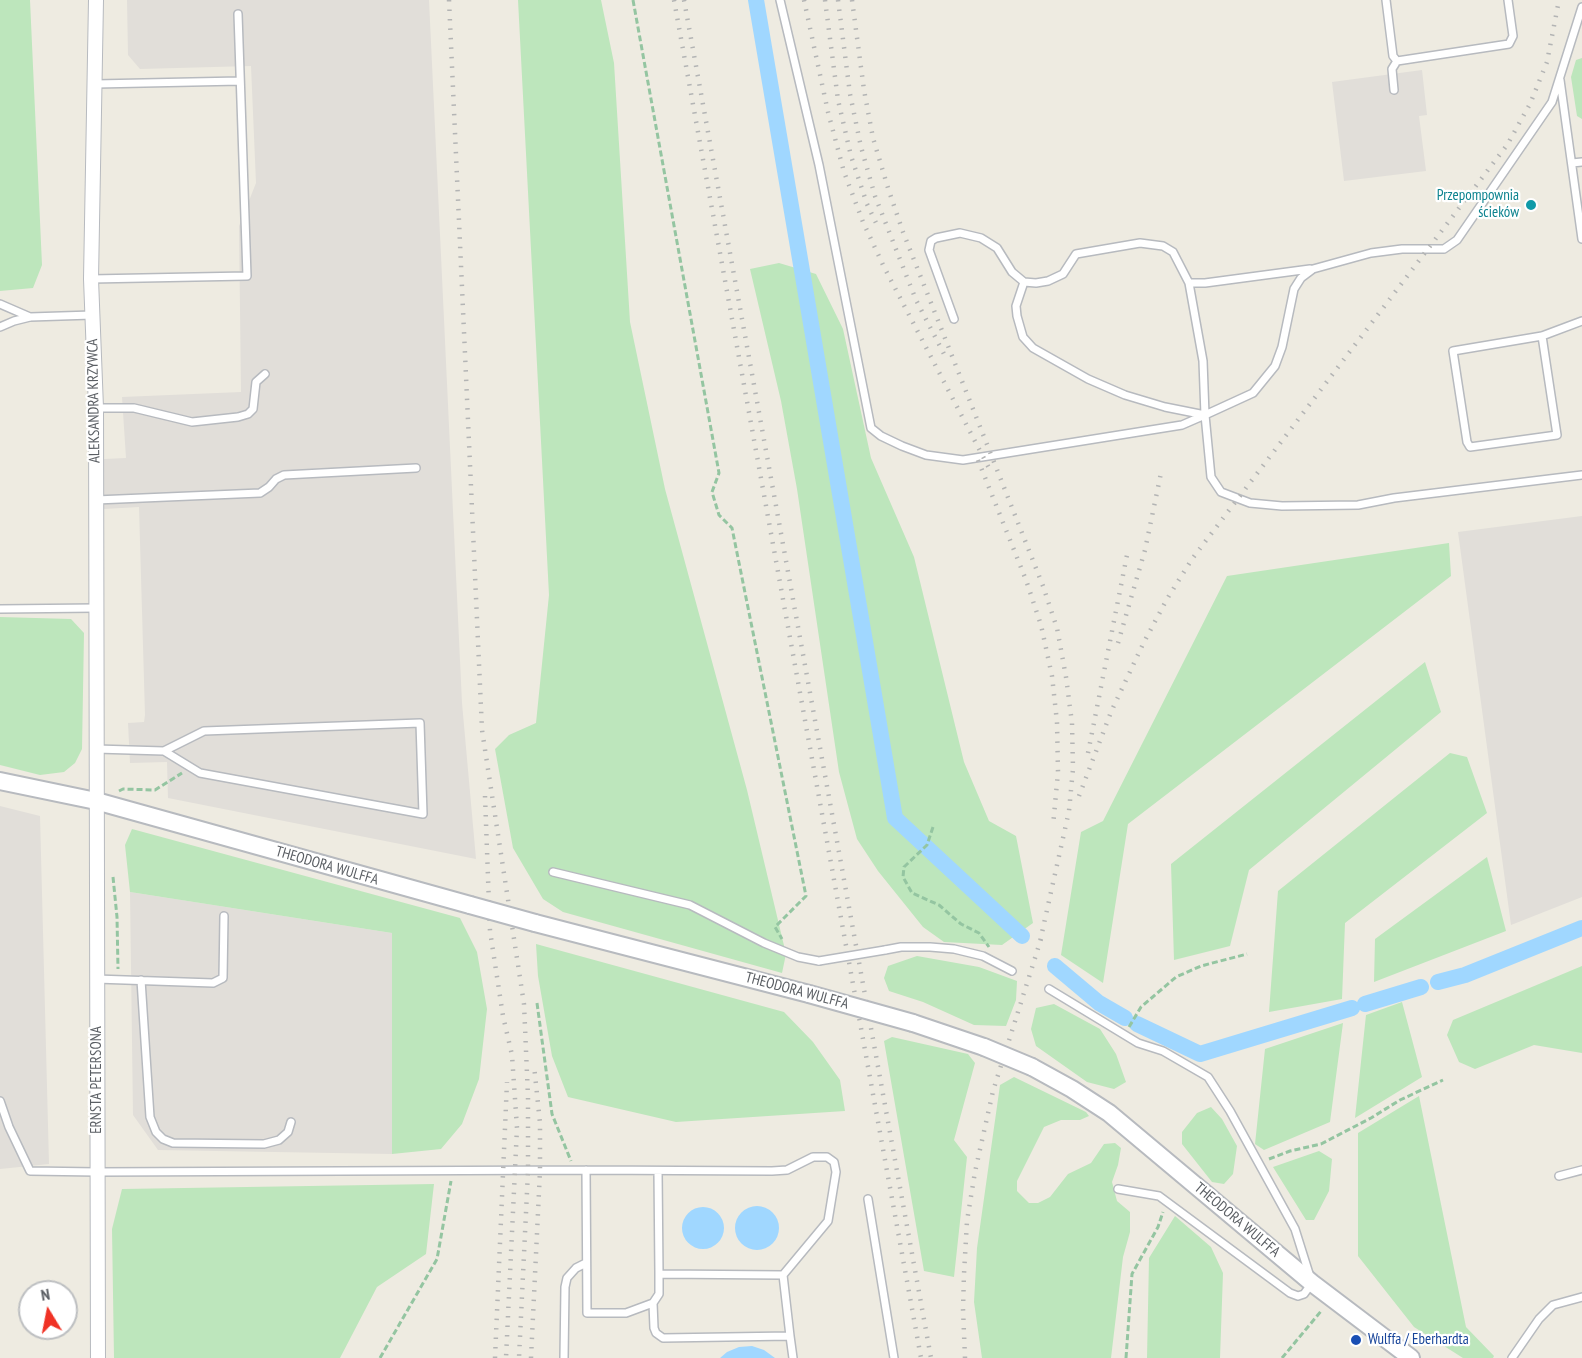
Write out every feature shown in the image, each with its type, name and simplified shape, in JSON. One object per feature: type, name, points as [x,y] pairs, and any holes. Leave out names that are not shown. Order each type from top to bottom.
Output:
[{"type":"street","name":"ALEKSANDRA KRZYWCA","points":[[96,0],[91,279],[96,408],[96,801]]},
{"type":"street","name":"THEODORA WULFFA","points":[[0,781],[96,801],[536,923],[809,994],[913,1023],[984,1047],[1032,1067],[1109,1113],[1312,1282],[1412,1358]]},
{"type":"street","name":"ERNSTA PETERSONA","points":[[96,801],[98,1358]]},
{"type":"lane","points":[[780,0],[819,165],[871,428],[881,436],[926,455],[963,460],[1182,425],[1253,393],[1275,366],[1282,347],[1294,289],[1301,278],[1313,269]]},
{"type":"lane","points":[[1386,0],[1393,56],[1397,61]]},
{"type":"lane","points":[[1394,90],[1392,69],[1397,61],[1509,44],[1513,36],[1508,0]]},
{"type":"lane","points":[[1189,283],[1313,269],[1371,253],[1402,249],[1444,249],[1457,240],[1552,102],[1582,7]]},
{"type":"lane","points":[[91,279],[247,276],[238,14]]},
{"type":"lane","points":[[1560,77],[1582,239]]},
{"type":"lane","points":[[96,84],[240,81]]},
{"type":"lane","points":[[1572,163],[1582,162]]},
{"type":"lane","points":[[954,319],[929,250],[931,241],[936,238],[960,233],[981,238],[997,248],[1012,272],[1023,282],[1036,283],[1048,281],[1063,274],[1076,254],[1140,243],[1163,246],[1173,252],[1189,283],[1203,360],[1211,477],[1221,492],[1250,503],[1282,506],[1358,505],[1394,498],[1582,475]]},
{"type":"lane","points":[[1023,282],[1016,306],[1017,316],[1023,337],[1033,348],[1088,379],[1125,395],[1165,407],[1205,415]]},
{"type":"lane","points":[[0,304],[30,317]]},
{"type":"lane","points":[[0,327],[30,317],[92,315]]},
{"type":"lane","points":[[1542,336],[1557,435],[1470,447],[1467,442],[1454,351],[1542,336],[1582,321]]},
{"type":"lane","points":[[96,408],[134,408],[192,422],[238,417],[248,414],[253,409],[256,382],[265,374]]},
{"type":"lane","points":[[96,500],[260,494],[276,479],[284,475],[416,468]]},
{"type":"lane","points":[[0,609],[96,608]]},
{"type":"lane","points":[[96,749],[164,752],[200,773],[423,814],[420,723],[204,731],[164,752]]},
{"type":"lane","points":[[553,872],[690,904],[764,943],[791,954],[819,961],[901,947],[930,947],[983,956],[1012,971]]},
{"type":"lane","points":[[96,979],[213,983],[224,978],[224,916]]},
{"type":"lane","points":[[141,980],[150,1117],[156,1132],[163,1139],[173,1143],[264,1144],[279,1140],[288,1132],[291,1122]]},
{"type":"lane","points":[[1049,989],[1138,1042],[1163,1051],[1208,1077],[1230,1111],[1294,1230],[1312,1282],[1304,1294],[1298,1296],[1290,1293],[1159,1196],[1118,1189]]},
{"type":"lane","points":[[0,1101],[9,1127],[30,1171],[772,1171],[787,1170],[813,1157],[827,1157],[834,1162],[836,1172],[828,1221],[783,1275],[793,1358]]},
{"type":"lane","points":[[586,1170],[586,1313],[626,1313],[652,1303],[659,1294],[658,1171]]},
{"type":"lane","points":[[1559,1176],[1582,1170]]},
{"type":"lane","points":[[868,1199],[894,1358]]},
{"type":"lane","points":[[564,1358],[567,1278],[576,1268],[586,1263]]},
{"type":"lane","points":[[659,1274],[783,1275]]},
{"type":"lane","points":[[1512,1358],[1539,1319],[1553,1305],[1582,1298]]},
{"type":"lane","points":[[652,1303],[654,1328],[663,1338],[790,1336]]},
{"type":"path","points":[[633,0],[719,473],[712,492],[719,515],[732,528],[806,896],[775,927],[791,954]]},
{"type":"path","points":[[96,801],[123,789],[155,790],[191,768]]},
{"type":"path","points":[[933,827],[927,844],[904,867],[903,877],[912,893],[939,905],[961,924],[979,933],[990,949],[994,962]]},
{"type":"path","points":[[112,869],[117,916],[118,980]]},
{"type":"path","points":[[1126,1034],[1141,1007],[1176,977],[1201,966],[1247,954]]},
{"type":"path","points":[[537,1003],[552,1114],[576,1170]]},
{"type":"path","points":[[1259,1164],[1290,1150],[1321,1144],[1400,1100],[1443,1080]]},
{"type":"path","points":[[380,1358],[437,1259],[453,1171]]},
{"type":"path","points":[[1126,1358],[1131,1274],[1158,1227],[1167,1202]]},
{"type":"path","points":[[1282,1358],[1322,1310],[1328,1294]]},
{"type":"shaded area","points":[[127,0],[429,0],[462,703],[476,859],[168,798],[167,762],[130,763],[128,723],[144,722],[145,715],[139,507],[104,509],[104,459],[126,458],[122,397],[241,392],[239,226],[256,183],[251,66],[140,69],[128,55]]},
{"type":"shaded area","points":[[1422,70],[1427,115],[1419,116],[1426,171],[1344,181],[1332,82]]},
{"type":"shaded area","points":[[1582,516],[1582,897],[1511,925],[1458,532]]},
{"type":"shaded area","points":[[0,806],[40,816],[49,1164],[0,1169]]},
{"type":"shaded area","points":[[130,892],[392,933],[392,1154],[158,1150],[133,1115]]},
{"type":"green space","points":[[0,0],[30,0],[42,265],[33,288],[0,291]]},
{"type":"green space","points":[[518,0],[601,0],[614,63],[630,322],[665,489],[747,790],[786,954],[782,973],[563,912],[543,899],[513,848],[495,749],[509,735],[536,723],[549,595]]},
{"type":"green space","points":[[1582,58],[1582,119],[1577,116],[1571,77],[1576,60]]},
{"type":"green space","points":[[779,263],[816,274],[843,329],[871,458],[914,557],[964,762],[989,821],[1016,836],[1033,923],[1002,945],[944,942],[923,927],[878,871],[857,839],[839,772],[797,489],[781,401],[750,269]]},
{"type":"green space","points":[[1449,543],[1451,576],[1128,824],[1103,983],[1061,955],[1081,832],[1103,821],[1227,576]]},
{"type":"green space","points":[[0,617],[71,619],[84,633],[82,749],[75,763],[64,772],[40,775],[0,765]]},
{"type":"green space","points":[[1425,662],[1441,712],[1249,870],[1230,946],[1174,960],[1171,864]]},
{"type":"green space","points":[[1450,753],[1467,757],[1487,813],[1345,923],[1342,999],[1269,1012],[1278,891]]},
{"type":"green space","points":[[132,829],[460,918],[477,952],[487,1009],[479,1079],[462,1124],[441,1149],[392,1154],[392,933],[130,892],[125,845]]},
{"type":"green space","points":[[1487,857],[1506,931],[1374,982],[1375,939]]},
{"type":"green space","points":[[536,944],[784,1012],[813,1042],[840,1080],[845,1111],[676,1122],[568,1097],[552,1056],[538,976]]},
{"type":"green space","points":[[917,956],[979,967],[1017,981],[1016,1000],[1006,1026],[974,1025],[923,1002],[889,991],[884,978],[888,966]]},
{"type":"green space","points":[[1582,966],[1582,1053],[1534,1045],[1475,1069],[1459,1062],[1447,1035],[1453,1020]]},
{"type":"green space","points":[[1402,1002],[1422,1077],[1355,1118],[1366,1015]]},
{"type":"green space","points":[[1054,1004],[1100,1029],[1116,1054],[1126,1082],[1114,1089],[1087,1082],[1036,1046],[1031,1029],[1036,1008]]},
{"type":"green space","points":[[1343,1023],[1330,1122],[1264,1150],[1255,1144],[1265,1049]]},
{"type":"green space","points":[[892,1037],[968,1054],[975,1063],[954,1140],[967,1157],[954,1277],[924,1271],[884,1041]]},
{"type":"green space","points":[[1014,1077],[1086,1112],[1089,1116],[1080,1120],[1061,1120],[1044,1127],[1017,1181],[1017,1191],[1029,1203],[1038,1203],[1050,1197],[1068,1174],[1091,1163],[1104,1144],[1115,1143],[1121,1148],[1112,1182],[1117,1201],[1130,1212],[1130,1232],[1123,1257],[1111,1358],[982,1358],[974,1302],[977,1248],[1000,1085]]},
{"type":"green space","points":[[1419,1096],[1466,1327],[1494,1356],[1493,1358],[1463,1358],[1414,1327],[1358,1256],[1358,1133]]},
{"type":"green space","points":[[1211,1107],[1222,1119],[1237,1146],[1233,1174],[1224,1184],[1212,1182],[1182,1144],[1182,1132],[1197,1113]]},
{"type":"green space","points":[[1319,1151],[1332,1159],[1329,1191],[1314,1220],[1306,1220],[1273,1167]]},
{"type":"green space","points":[[434,1184],[426,1254],[377,1287],[340,1358],[114,1358],[112,1229],[122,1189]]},
{"type":"green space","points":[[1175,1216],[1211,1247],[1223,1273],[1220,1358],[1147,1358],[1149,1258]]},
{"type":"water","points":[[757,1206],[772,1213],[779,1228],[772,1243],[757,1250],[742,1243],[735,1228],[742,1213]]},
{"type":"water","points":[[703,1207],[718,1213],[724,1228],[718,1243],[703,1249],[688,1243],[682,1228],[688,1213]]},
{"type":"water","points":[[752,1346],[764,1350],[775,1358],[720,1358],[739,1347]]},
{"type":"waterway","points":[[756,0],[895,818],[1022,936]]},
{"type":"waterway","points":[[1438,982],[1465,975],[1582,928]]},
{"type":"waterway","points":[[1055,966],[1099,1003],[1125,1018]]},
{"type":"waterway","points":[[1365,1004],[1421,987]]},
{"type":"waterway","points":[[1137,1024],[1200,1054],[1352,1008]]},
{"type":"railway","points":[[449,0],[482,730],[524,1004],[528,1171],[519,1358]]},
{"type":"railway","points":[[674,0],[921,1358]]},
{"type":"railway","points":[[684,0],[931,1358]]},
{"type":"railway","points":[[804,0],[828,112],[844,172],[863,222],[884,267],[989,468]]},
{"type":"railway","points":[[825,0],[838,100],[851,156],[867,204],[877,225]]},
{"type":"railway","points":[[838,0],[850,94],[861,147],[875,196],[916,300],[944,354]]},
{"type":"railway","points":[[852,0],[873,138],[888,188],[903,232],[1043,586],[1057,628],[1072,723],[1073,769],[1069,811],[1039,946]]},
{"type":"railway","points":[[1079,796],[1111,712],[1143,644],[1192,559],[1507,145],[1530,104],[1547,62],[1559,0]]},
{"type":"railway","points":[[978,460],[1026,580],[1041,625],[1052,676],[1057,722],[1058,772],[1053,826]]},
{"type":"railway","points":[[1118,643],[1145,550],[1161,473]]},
{"type":"railway","points":[[1088,753],[1127,555]]},
{"type":"railway","points":[[485,796],[490,931],[503,1016],[512,1055],[517,1128],[506,1358]]},
{"type":"railway","points":[[965,1358],[964,1274],[967,1221],[975,1172],[993,1091],[1041,939]]},
{"type":"railway","points":[[531,1358],[540,1171],[540,1123],[534,1065]]},
{"type":"railway","points":[[495,1358],[507,1082]]},
{"type":"place","name":"Przepompownia ścieków","points":[[1531,205]]},
{"type":"place","name":"Wulffa / Eberhardta","points":[[1356,1340]]}]
